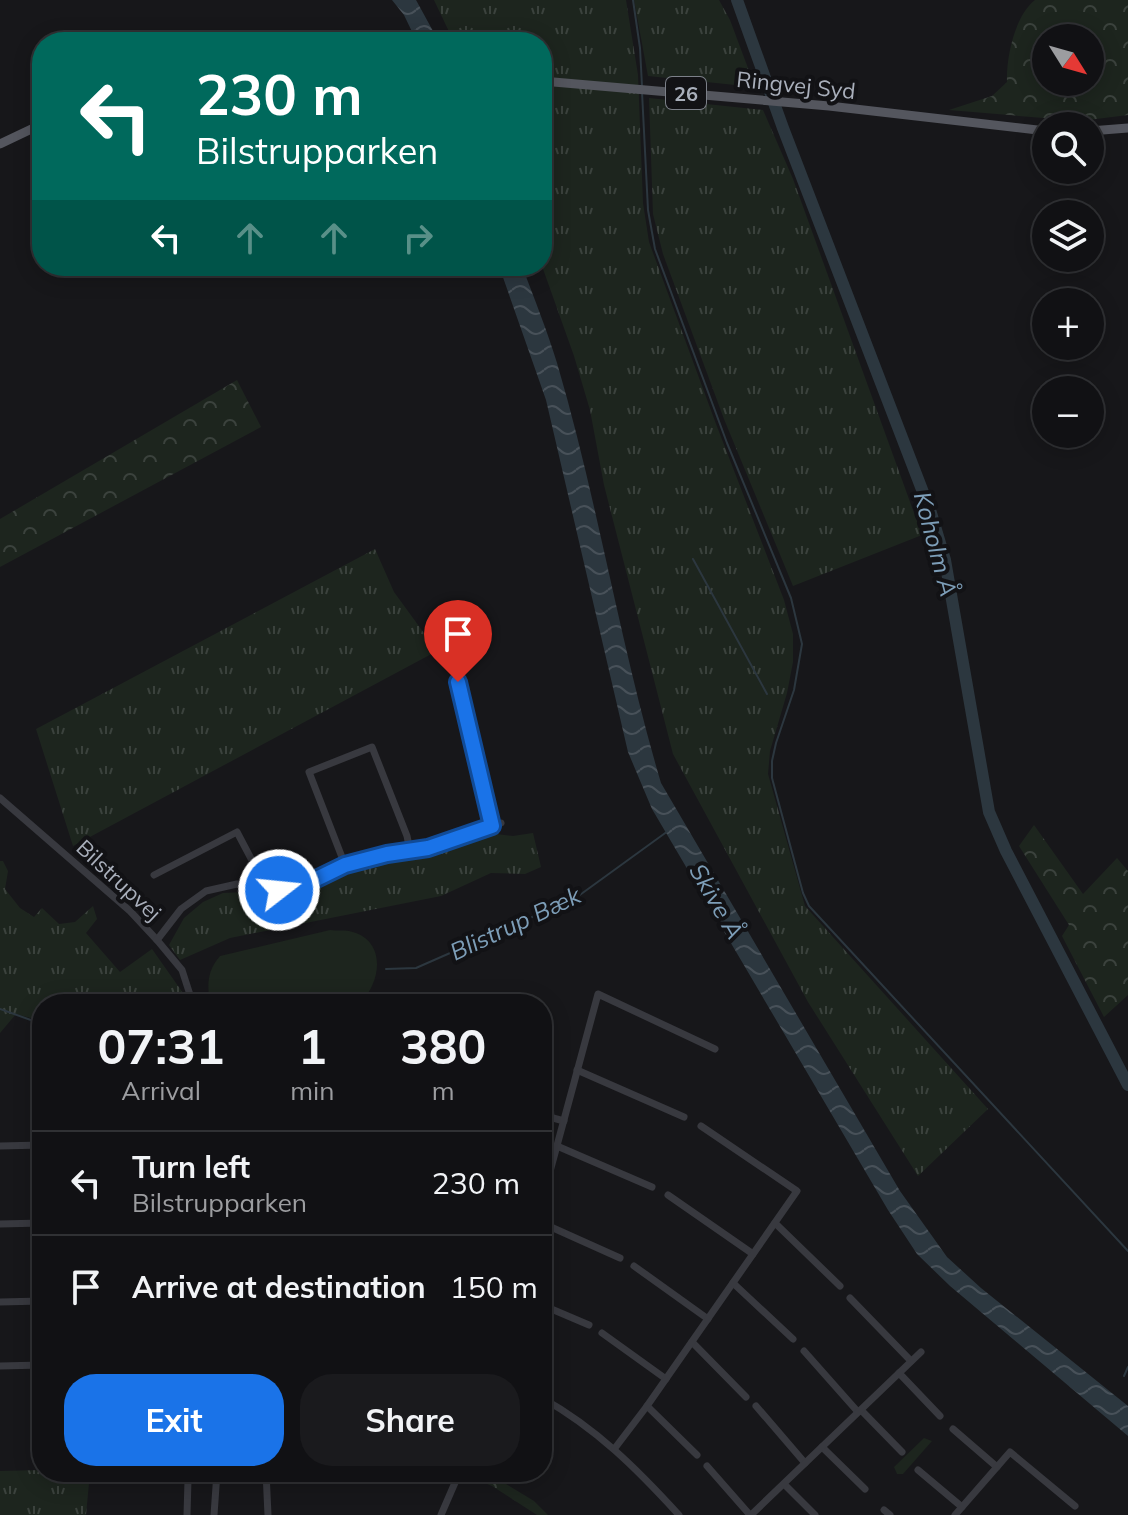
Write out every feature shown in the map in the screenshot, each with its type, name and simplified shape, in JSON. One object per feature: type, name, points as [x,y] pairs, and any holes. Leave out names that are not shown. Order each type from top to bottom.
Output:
[{"type":"main road","name":"Ringvej Syd","points":[[552,82],[829,106],[1032,129]]},
{"type":"main road","points":[[1104,130],[1128,128]]},
{"type":"main road","points":[[0,144],[32,129]]},
{"type":"street","points":[[458,682],[492,826]]},
{"type":"street","points":[[345,865],[309,772],[372,747],[410,851]]},
{"type":"street","name":"Bilstrupvej","points":[[0,798],[130,911],[182,970],[190,994]]},
{"type":"street","points":[[157,940],[181,909],[206,891],[237,884],[291,889],[345,865],[445,843],[501,823]]},
{"type":"street","points":[[154,875],[237,832],[255,866],[257,886]]},
{"type":"street","points":[[552,1164],[598,994],[715,1049]]},
{"type":"street","points":[[577,1070],[684,1117]]},
{"type":"street","points":[[552,1118],[564,1121]]},
{"type":"street","points":[[615,1448],[797,1191],[701,1126]]},
{"type":"street","points":[[0,1146],[32,1145]]},
{"type":"street","points":[[557,1146],[652,1187]]},
{"type":"street","points":[[668,1195],[753,1254]]},
{"type":"street","points":[[0,1224],[32,1223]]},
{"type":"street","points":[[775,1223],[840,1286]]},
{"type":"street","points":[[552,1227],[620,1258]]},
{"type":"street","points":[[634,1266],[708,1319]]},
{"type":"street","points":[[733,1283],[793,1339]]},
{"type":"street","points":[[850,1298],[911,1361]]},
{"type":"street","points":[[0,1302],[32,1301]]},
{"type":"street","points":[[552,1309],[589,1325]]},
{"type":"street","points":[[602,1333],[666,1379]]},
{"type":"street","points":[[692,1342],[746,1397]]},
{"type":"street","points":[[804,1351],[902,1452]]},
{"type":"street","points":[[707,1466],[750,1515],[921,1352]]},
{"type":"street","points":[[0,1366],[32,1365]]},
{"type":"street","points":[[899,1373],[940,1416]]},
{"type":"street","points":[[552,1404],[615,1448],[679,1515]]},
{"type":"street","points":[[647,1406],[697,1455]]},
{"type":"street","points":[[756,1406],[805,1463]]},
{"type":"street","points":[[953,1429],[997,1467]]},
{"type":"street","points":[[822,1447],[865,1489]]},
{"type":"street","points":[[960,1510],[1010,1452],[1075,1506]]},
{"type":"street","points":[[918,1470],[960,1510],[970,1515]]},
{"type":"street","points":[[187,1515],[188,1482]]},
{"type":"street","points":[[214,1515],[216,1482]]},
{"type":"street","points":[[266,1482],[268,1515]]},
{"type":"street","points":[[441,1515],[455,1482]]},
{"type":"street","points":[[784,1484],[815,1515]]},
{"type":"green space","points":[[434,0],[626,0],[638,75],[643,203],[649,242],[784,600],[793,634],[793,662],[770,751],[768,774],[805,906],[988,1109],[918,1176],[808,1002],[673,754],[604,485],[590,410],[546,276],[552,276],[552,32],[449,32]]},
{"type":"green space","points":[[634,0],[719,0],[730,20],[755,87],[648,76]]},
{"type":"green space","points":[[1035,0],[1128,0],[1128,115],[1104,118],[1104,112],[1032,112],[1032,117],[949,110],[992,96],[1007,82],[1013,38],[1022,16]]},
{"type":"green space","points":[[649,98],[763,110],[793,179],[922,535],[793,586],[724,419],[663,254],[653,214]]},
{"type":"green space","points":[[237,380],[261,427],[0,567],[0,519]]},
{"type":"green space","points":[[375,549],[394,592],[437,651],[73,846],[36,729]]},
{"type":"green space","points":[[1034,825],[1083,894],[1117,858],[1128,871],[1128,995],[1104,1017],[1062,936],[1069,925],[1019,846]]},
{"type":"green space","points":[[533,833],[541,867],[525,874],[491,873],[441,896],[230,938],[180,960],[169,945],[184,918],[203,902],[223,893],[246,892],[276,898],[303,894],[355,869],[423,856],[496,834],[513,836]]},
{"type":"green space","points":[[0,861],[8,871],[5,889],[20,908],[34,917],[42,908],[59,924],[75,922],[93,906],[97,919],[86,933],[120,972],[152,949],[183,993],[32,994],[32,1018],[16,1014],[0,1033]]},
{"type":"green space","points":[[330,930],[349,931],[361,936],[370,943],[377,962],[373,984],[367,994],[208,994],[209,978],[220,956]]},
{"type":"green space","points":[[924,1438],[932,1441],[903,1474],[897,1474],[894,1467]]},
{"type":"green space","points":[[32,1470],[32,1482],[89,1482],[86,1515],[0,1515],[0,1471]]},
{"type":"green space","points":[[483,1482],[503,1482],[534,1501],[548,1515],[537,1515]]},
{"type":"water","points":[[392,0],[416,0],[434,32],[412,32]]},
{"type":"water","name":"Skive Å","points":[[503,276],[526,276],[557,363],[661,783],[900,1191],[947,1257],[1128,1406],[1128,1436],[950,1286],[917,1254],[888,1210],[652,809],[628,752],[546,400]]},
{"type":"waterway","points":[[633,0],[642,86]]},
{"type":"waterway","name":"Koholm Å","points":[[737,0],[931,513],[945,560],[989,812],[1006,851],[1128,1085]]},
{"type":"waterway","points":[[642,92],[648,210],[655,249],[727,443],[791,598],[802,644],[794,690],[776,743],[772,778],[803,893],[809,906],[1128,1251]]},
{"type":"waterway","points":[[693,559],[767,694]]},
{"type":"waterway","name":"Blistrup Bæk","points":[[386,969],[416,968],[577,897],[668,831]]},
{"type":"waterway","name":"Blistrup Bæk","points":[[0,1009],[32,1020]]},
{"type":"waterway","points":[[1124,1376],[1128,1367]]},
{"type":"route","points":[[279,890],[302,886],[367,858],[428,848],[492,826],[458,682]]}]
